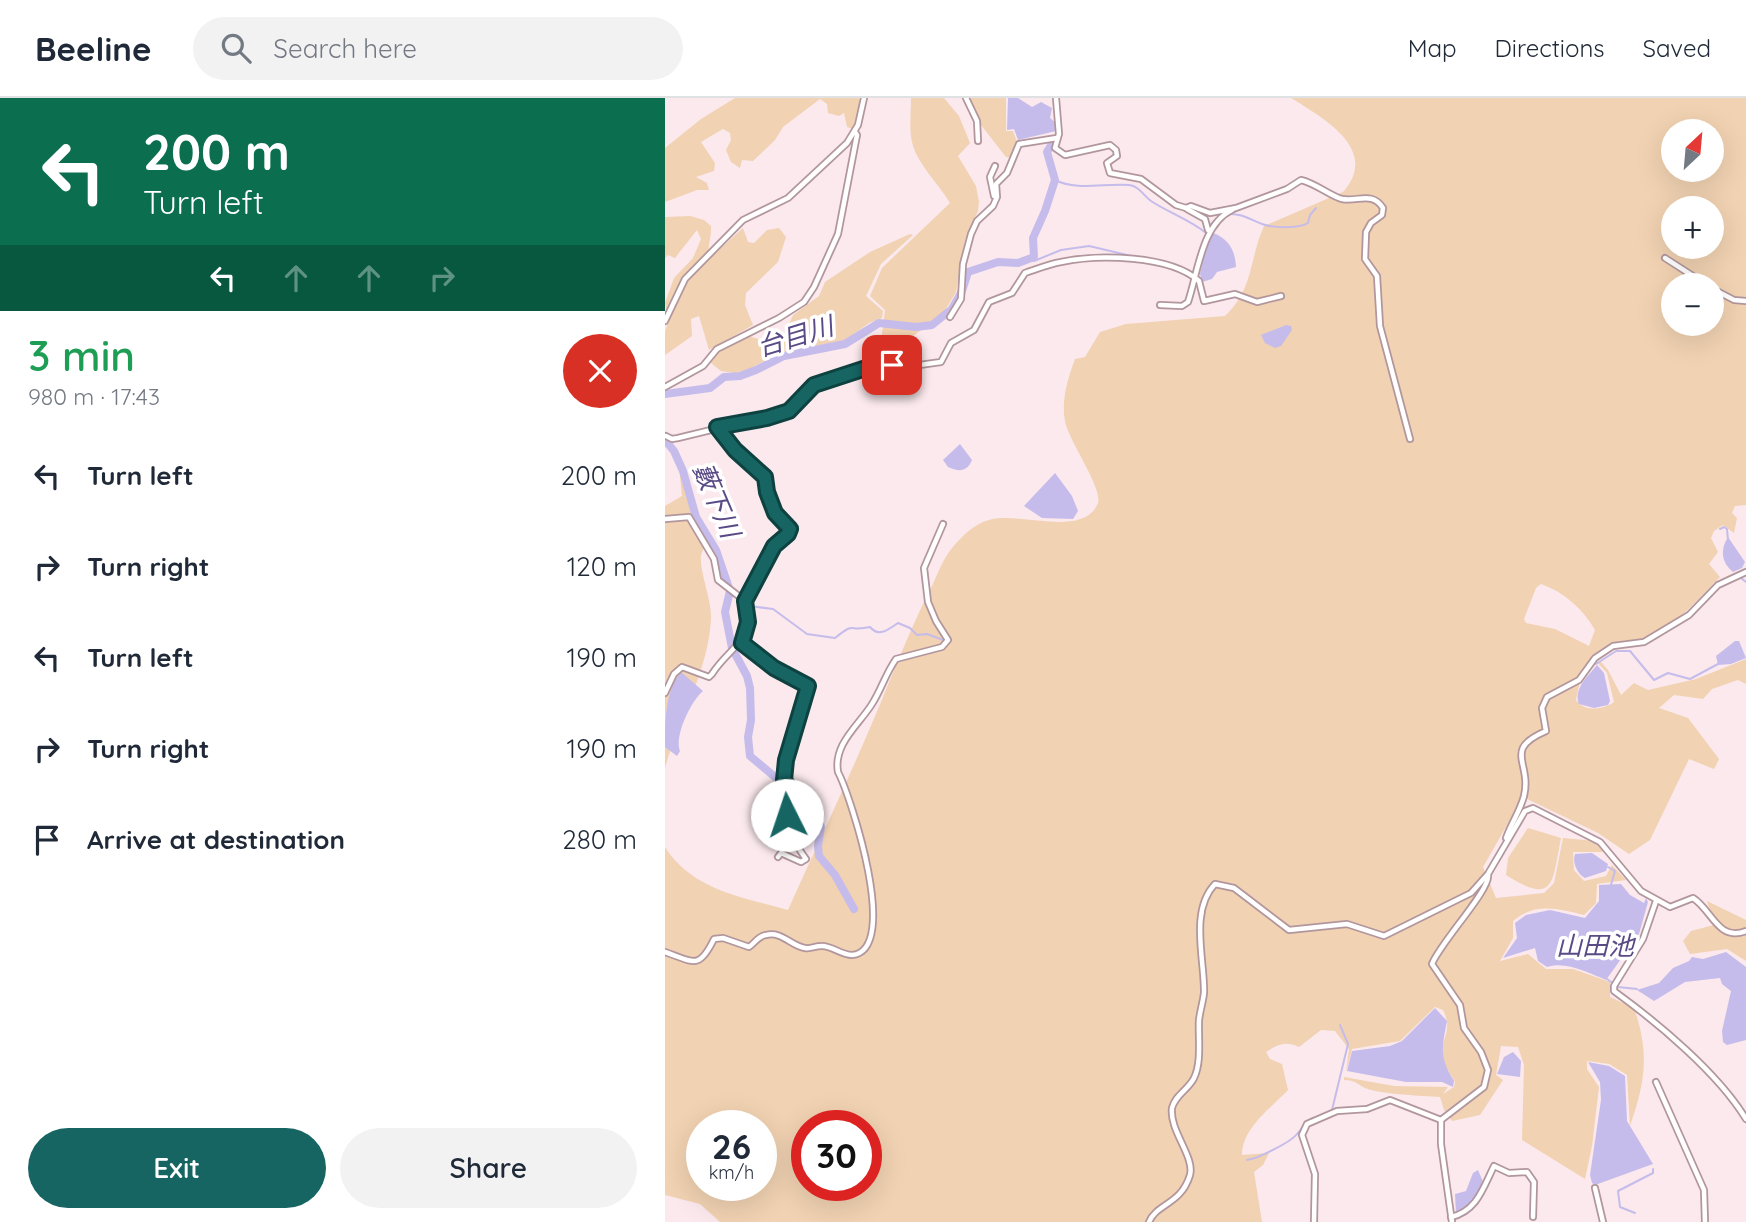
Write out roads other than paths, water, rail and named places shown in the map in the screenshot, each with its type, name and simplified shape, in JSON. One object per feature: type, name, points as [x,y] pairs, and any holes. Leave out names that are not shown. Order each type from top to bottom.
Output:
[{"type":"street","points":[[665,321],[681,285],[709,254],[751,215],[793,193],[855,132],[864,98]]},
{"type":"street","points":[[966,98],[977,121],[978,141]]},
{"type":"street","points":[[1056,98],[1055,148],[1062,155],[1106,145],[1113,147],[1117,156],[1107,163],[1109,173],[1141,179],[1176,205],[1202,216],[1208,227]]},
{"type":"street","points":[[665,387],[703,366],[717,349],[799,306],[809,295],[838,234],[857,135],[855,132]]},
{"type":"street","points":[[950,317],[960,294],[971,234],[977,221],[996,200],[996,184],[1007,173],[1019,144],[1057,138]]},
{"type":"street","points":[[989,210],[994,199],[990,177],[995,166]]},
{"type":"street","points":[[1186,208],[1191,206],[1210,214],[1236,208],[1287,190],[1301,180],[1341,199],[1372,198],[1381,205],[1382,215],[1371,223],[1366,232],[1365,259],[1377,276],[1380,326],[1394,370],[1401,411],[1411,439]]},
{"type":"street","points":[[1160,305],[1182,306],[1188,302],[1208,227],[1236,208]]},
{"type":"street","points":[[665,435],[672,439],[789,411],[810,387],[866,368],[883,365],[905,367],[941,362],[951,343],[974,330],[989,302],[1012,293],[1025,273],[1049,265],[1096,258],[1121,258],[1173,268],[1196,278],[1204,301],[1235,294],[1257,302],[1281,296]]},
{"type":"street","points":[[1667,259],[1688,273]]},
{"type":"street","points":[[1724,295],[1734,300],[1746,301]]},
{"type":"street","points":[[665,693],[680,668],[685,667],[709,677],[742,643],[748,622],[745,601],[774,546],[790,529],[775,513],[765,477],[735,450],[717,427]]},
{"type":"street","points":[[665,519],[689,517],[713,559],[718,580],[745,601]]},
{"type":"street","points":[[665,952],[684,960],[695,961],[707,955],[716,938],[749,947],[761,936],[772,934],[804,948],[822,946],[849,955],[860,951],[870,942],[874,931],[869,866],[838,772],[837,760],[895,659],[942,647],[949,640],[936,621],[928,602],[924,568],[943,524]]},
{"type":"street","points":[[1503,846],[1524,796],[1522,747],[1527,739],[1546,731],[1542,713],[1547,697],[1580,680],[1595,658],[1613,646],[1644,642],[1689,615],[1718,585],[1742,574]]},
{"type":"street","points":[[742,643],[774,668],[808,686],[786,760],[784,780],[789,793],[787,815],[798,850],[806,859],[801,862],[781,853],[778,857]]},
{"type":"street","points":[[1149,1222],[1156,1212],[1179,1197],[1190,1175],[1189,1163],[1173,1125],[1172,1108],[1196,1075],[1199,1016],[1204,994],[1199,929],[1212,886],[1219,883],[1234,888],[1289,930],[1347,924],[1384,936],[1465,897],[1488,874],[1525,811],[1533,808],[1600,842],[1632,882],[1656,901],[1670,907],[1693,898],[1721,929],[1737,934],[1746,931]]},
{"type":"street","points":[[1441,1120],[1484,1087],[1487,1070],[1481,1052],[1467,1035],[1459,1005],[1432,964],[1444,943],[1487,887],[1490,881],[1488,874]]},
{"type":"street","points":[[1656,901],[1643,939],[1615,984],[1614,991],[1638,1008],[1723,1086],[1746,1119]]},
{"type":"street","points":[[1656,1082],[1704,1190],[1705,1222]]},
{"type":"street","points":[[1314,1222],[1315,1174],[1302,1135],[1307,1124],[1337,1111],[1367,1109],[1390,1100],[1441,1120]]},
{"type":"street","points":[[1441,1120],[1441,1144],[1452,1219],[1468,1211],[1484,1189],[1494,1166],[1509,1173],[1527,1172],[1531,1177],[1534,1182],[1533,1217]]},
{"type":"street","points":[[1595,1188],[1604,1222]]},
{"type":"water","points":[[1008,98],[1018,98],[1032,107],[1041,102],[1052,108],[1050,118],[1056,123],[1056,131],[1018,140],[1014,129],[1007,130]]},
{"type":"water","points":[[1213,233],[1223,238],[1230,246],[1236,267],[1217,272],[1212,279],[1202,282],[1200,274],[1209,235]]},
{"type":"water","points":[[1286,325],[1291,326],[1292,330],[1281,346],[1275,348],[1265,343],[1261,335]]},
{"type":"water","points":[[960,444],[972,460],[968,467],[959,470],[948,467],[943,460]]},
{"type":"water","points":[[1055,473],[1072,496],[1078,511],[1073,519],[1042,518],[1024,506]]},
{"type":"water","points":[[1728,537],[1745,562],[1742,568],[1733,572],[1723,556]]},
{"type":"water","points":[[1735,641],[1739,641],[1746,658],[1731,664],[1718,665],[1716,656]]},
{"type":"water","points":[[1597,665],[1604,673],[1610,701],[1608,705],[1594,708],[1579,704],[1578,693],[1582,683]]},
{"type":"water","points":[[681,672],[703,691],[685,719],[677,756],[665,747],[665,727],[669,697]]},
{"type":"water","points":[[1592,853],[1608,864],[1606,871],[1585,878],[1576,868],[1575,854]]},
{"type":"water","name":"山田池","points":[[1621,884],[1630,895],[1644,903],[1646,898],[1648,902],[1639,934],[1606,980],[1570,967],[1547,967],[1538,961],[1535,948],[1503,958],[1517,938],[1515,923],[1526,915],[1550,910],[1585,918],[1599,901],[1599,885]]},
{"type":"water","points":[[1726,952],[1746,967],[1746,1040],[1727,1045],[1723,1042],[1722,1031],[1731,991],[1722,984],[1720,978],[1685,982],[1654,1001],[1637,990],[1659,983],[1673,968],[1692,957],[1703,959]]},
{"type":"water","points":[[1435,1008],[1447,1021],[1443,1052],[1454,1081],[1453,1087],[1442,1082],[1406,1082],[1347,1071],[1352,1051],[1390,1046],[1402,1041]]},
{"type":"water","points":[[1513,1052],[1521,1061],[1520,1077],[1497,1074],[1504,1057]]},
{"type":"water","points":[[1588,1062],[1609,1066],[1625,1076],[1627,1121],[1653,1164],[1595,1185],[1590,1175],[1601,1100],[1600,1082]]},
{"type":"water","points":[[1478,1170],[1484,1184],[1467,1210],[1456,1214],[1455,1194],[1466,1191],[1473,1173]]},
{"type":"waterway","name":"台目川","points":[[665,394],[710,388],[724,377],[740,376],[784,356],[845,344],[879,323],[916,327],[932,325],[952,309],[968,272],[998,262],[1018,263],[1034,257],[1033,238],[1055,180],[1047,152],[1054,141]]},
{"type":"waterway","points":[[1055,180],[1081,186],[1132,186],[1151,201],[1206,233]]},
{"type":"waterway","points":[[1229,214],[1267,225],[1292,227],[1308,223],[1316,208]]},
{"type":"waterway","points":[[1210,225],[1220,216]]},
{"type":"waterway","points":[[1029,259],[1034,261],[1061,250],[1089,246],[1140,258]]},
{"type":"waterway","points":[[1169,263],[1188,270]]},
{"type":"waterway","name":"藪下川","points":[[665,440],[674,451],[683,471],[696,517],[716,550],[730,591],[725,612],[732,648],[747,676],[750,688],[750,756],[781,782],[788,792],[813,808],[821,827],[819,856],[835,875],[854,909]]},
{"type":"waterway","points":[[1720,529],[1727,529],[1728,540]]},
{"type":"waterway","points":[[1741,578],[1746,582]]},
{"type":"waterway","points":[[749,606],[773,609],[807,634],[835,638],[849,628],[870,627],[880,632],[898,623],[910,628],[917,635],[927,634],[943,640]]},
{"type":"waterway","points":[[1596,664],[1616,651],[1630,651],[1654,680],[1668,673],[1690,679],[1718,664]]},
{"type":"waterway","points":[[1608,867],[1615,871],[1610,888]]},
{"type":"waterway","points":[[1607,979],[1618,987],[1637,989]]},
{"type":"waterway","points":[[1332,1110],[1348,1044],[1340,1025]]},
{"type":"waterway","points":[[1247,1160],[1281,1145],[1294,1137],[1308,1121],[1318,1117]]},
{"type":"waterway","points":[[1635,1213],[1620,1207],[1618,1191],[1653,1173],[1653,1169]]}]
